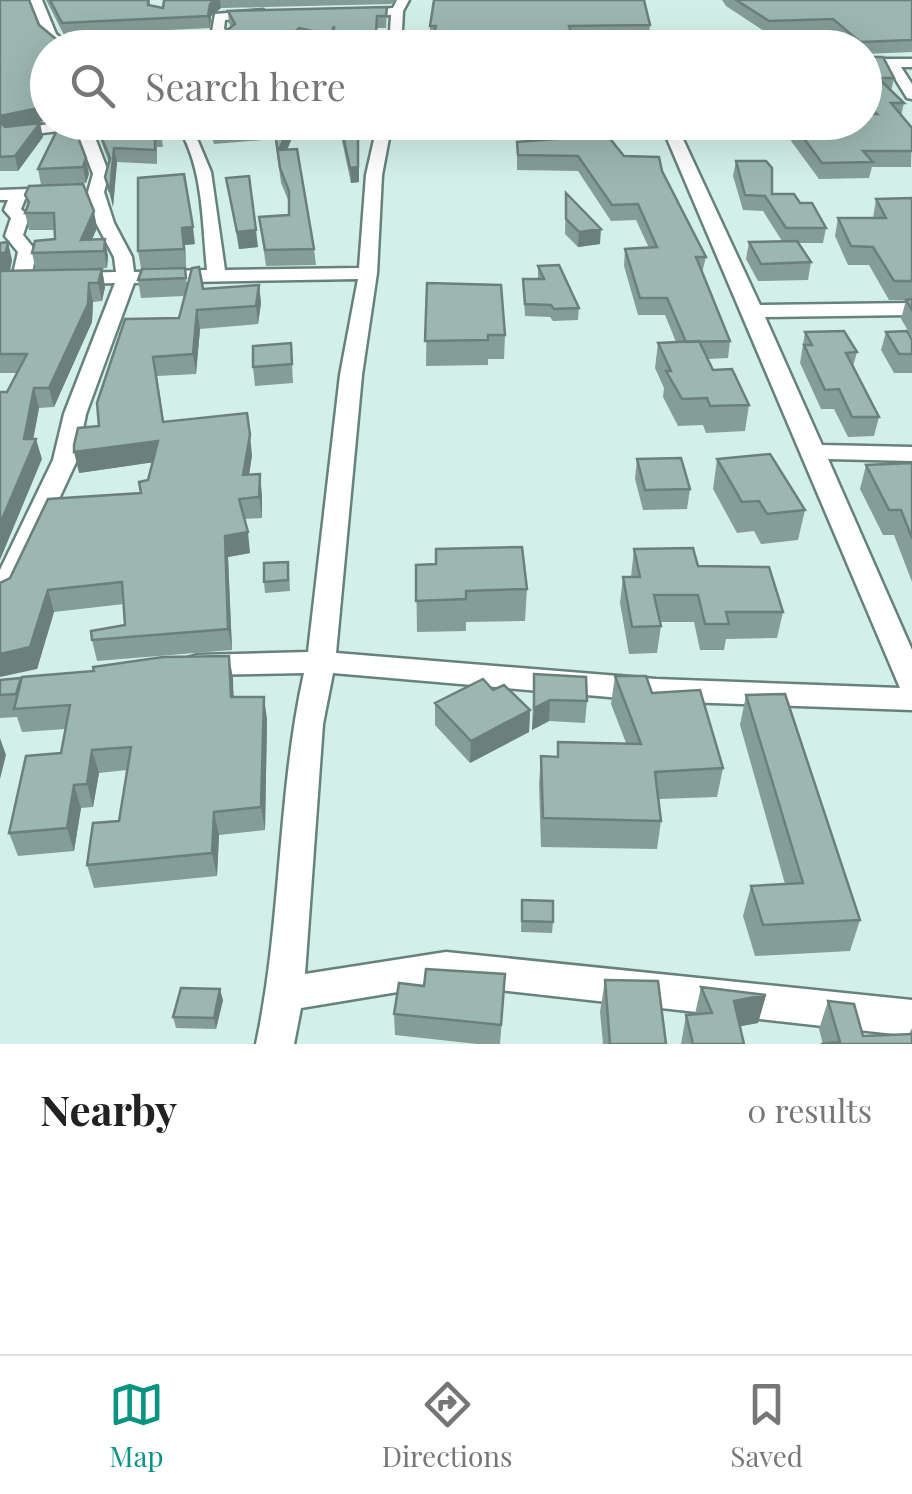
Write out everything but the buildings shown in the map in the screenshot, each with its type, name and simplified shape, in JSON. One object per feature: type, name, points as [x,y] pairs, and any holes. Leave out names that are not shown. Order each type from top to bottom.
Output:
[{"type":"street","points":[[36,0],[48,30]]},
{"type":"street","points":[[332,12],[400,6]]},
{"type":"street","points":[[218,30],[219,17],[281,14]]},
{"type":"street","points":[[882,63],[912,63]]},
{"type":"street","points":[[892,63],[912,95]]},
{"type":"street","points":[[14,153],[4,126],[30,125]]},
{"type":"street","points":[[0,598],[65,460],[75,414],[126,279],[123,257],[96,192],[101,174],[92,140]]},
{"type":"street","points":[[193,140],[205,189],[217,277]]},
{"type":"street","points":[[275,1044],[285,994],[308,724],[321,662],[351,374],[368,273],[374,176],[381,140]]},
{"type":"street","points":[[674,140],[753,311],[810,452],[912,683]]},
{"type":"street","points":[[22,278],[27,251],[14,236],[20,217],[12,210],[10,194],[96,192]]},
{"type":"street","points":[[0,280],[368,273]]},
{"type":"street","points":[[753,311],[912,309]]},
{"type":"street","points":[[810,452],[912,454]]},
{"type":"street","points":[[168,666],[321,662],[656,690],[912,699]]},
{"type":"street","points":[[285,994],[446,968],[912,1018]]}]
